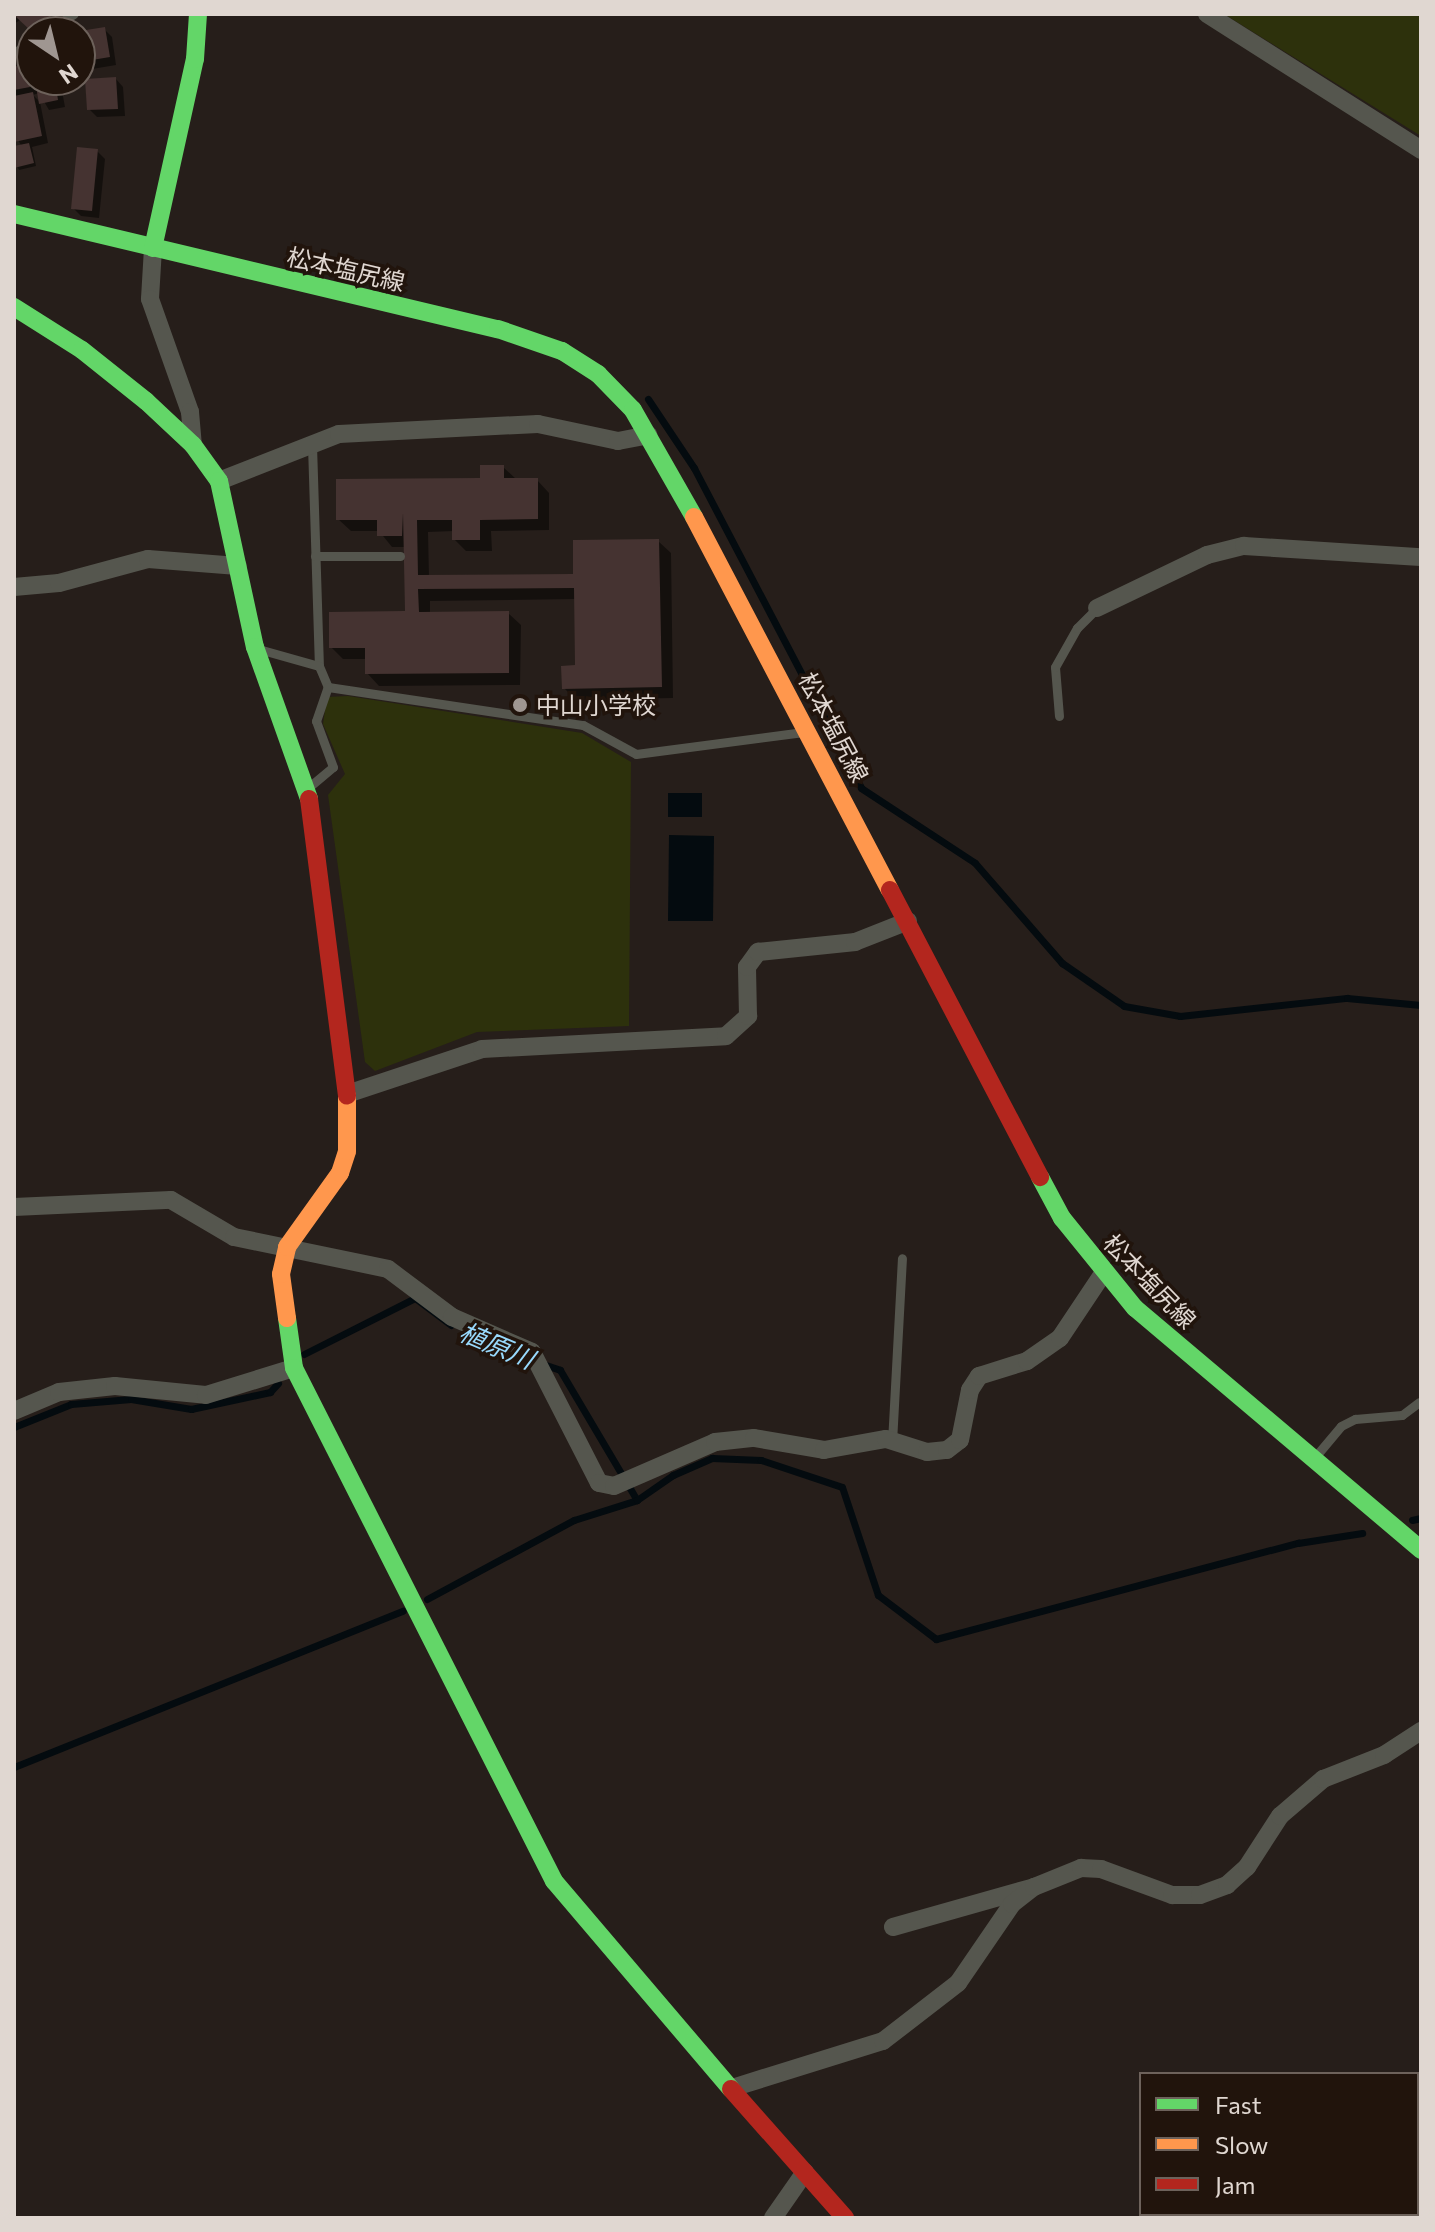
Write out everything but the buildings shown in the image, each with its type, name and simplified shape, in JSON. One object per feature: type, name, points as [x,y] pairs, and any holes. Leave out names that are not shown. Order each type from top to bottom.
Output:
[{"type":"main road","points":[[153,248],[195,59],[198,14]]},
{"type":"main road","name":"松本塩尻線","points":[[14,214],[498,329],[562,351],[598,374],[648,435],[809,730],[1026,1155],[1062,1218],[1104,1272],[1184,1352],[1421,1550]]},
{"type":"main road","points":[[14,307],[82,350],[193,445],[219,481],[255,647],[308,788],[347,1094],[347,1151],[340,1173],[287,1247],[281,1274],[294,1368],[554,1881],[600,1940],[845,2218]]},
{"type":"street","points":[[1207,14],[1421,150]]},
{"type":"street","points":[[153,248],[150,299],[190,412],[193,445]]},
{"type":"street","points":[[219,481],[339,434],[538,424],[618,441],[648,435]]},
{"type":"street","points":[[1097,608],[1207,555],[1244,546],[1421,557]]},
{"type":"street","points":[[14,587],[59,583],[148,559],[238,566]]},
{"type":"street","points":[[347,1094],[482,1049],[726,1036],[748,1016],[747,967],[758,952],[855,942],[908,921]]},
{"type":"street","points":[[14,1207],[171,1200],[234,1237],[388,1269],[452,1317],[513,1339],[532,1352],[599,1483],[614,1486],[715,1442],[754,1438],[824,1450],[892,1442],[927,1452],[947,1450],[960,1440],[970,1390],[979,1376],[1027,1361],[1060,1338],[1104,1272]]},
{"type":"street","points":[[14,1411],[59,1392],[115,1386],[206,1395],[294,1368]]},
{"type":"street","points":[[893,1927],[1034,1887],[1081,1868],[1101,1869],[1172,1895],[1200,1895],[1227,1885],[1247,1867],[1280,1816],[1323,1779],[1384,1755],[1421,1731]]},
{"type":"street","points":[[732,2088],[883,2041],[958,1983],[1012,1904],[1034,1887]]},
{"type":"street","points":[[773,2218],[805,2172]]},
{"type":"lane","points":[[308,788],[333,767],[316,721],[328,687],[319,666],[312,445]]},
{"type":"lane","points":[[315,556],[400,556]]},
{"type":"lane","points":[[1059,716],[1055,667],[1077,628],[1097,608]]},
{"type":"lane","points":[[255,647],[319,666]]},
{"type":"lane","points":[[328,687],[583,725],[636,754],[809,730]]},
{"type":"lane","points":[[892,1442],[902,1258]]},
{"type":"lane","points":[[1313,1459],[1341,1426],[1355,1419],[1402,1415],[1419,1402]]},
{"type":"green space","points":[[1224,14],[1421,14],[1421,136],[1232,19]]},
{"type":"green space","points":[[348,696],[582,733],[631,762],[629,1026],[477,1032],[375,1071],[365,1062],[328,795],[345,774],[323,724],[327,697]]},
{"type":"shaded area","points":[[668,793],[702,793],[702,817],[668,817]]},
{"type":"shaded area","points":[[669,835],[714,836],[713,921],[668,921]]},
{"type":"waterway","points":[[648,399],[694,468],[861,788],[975,863],[1062,963],[1124,1006],[1180,1016],[1347,998],[1421,1005]]},
{"type":"waterway","name":"植原川","points":[[304,1354],[415,1298],[451,1325]]},
{"type":"waterway","name":"植原川","points":[[465,1332],[527,1359]]},
{"type":"waterway","name":"植原川","points":[[543,1364],[560,1370],[637,1500]]},
{"type":"waterway","name":"植原川","points":[[14,1427],[71,1404],[131,1399],[191,1409],[270,1392],[278,1383]]},
{"type":"waterway","points":[[427,1599],[574,1520],[637,1500],[673,1475],[712,1458],[761,1460],[842,1487],[878,1595],[936,1639],[1298,1543],[1362,1533]]},
{"type":"waterway","points":[[1412,1520],[1421,1518]]},
{"type":"waterway","points":[[14,1767],[403,1611]]},
{"type":"traffic: fast","points":[[153,248],[195,59],[198,14]]},
{"type":"traffic: fast","points":[[14,214],[498,329],[562,351],[598,374],[633,410],[694,517]]},
{"type":"traffic: fast","points":[[14,307],[82,350],[146,401],[193,445],[219,481],[255,647],[309,799]]},
{"type":"traffic: fast","points":[[1040,1177],[1062,1218],[1135,1308],[1421,1550]]},
{"type":"traffic: fast","points":[[287,1318],[294,1368],[554,1881],[731,2089]]},
{"type":"traffic: slow","points":[[694,517],[890,890]]},
{"type":"traffic: slow","points":[[287,1318],[281,1274],[287,1247],[340,1173],[347,1151],[347,1096]]},
{"type":"traffic: jam","points":[[309,799],[347,1096]]},
{"type":"traffic: jam","points":[[890,890],[1040,1177]]},
{"type":"traffic: jam","points":[[731,2089],[845,2218]]},
{"type":"place","name":"中山小学校","points":[[520,705]]}]
